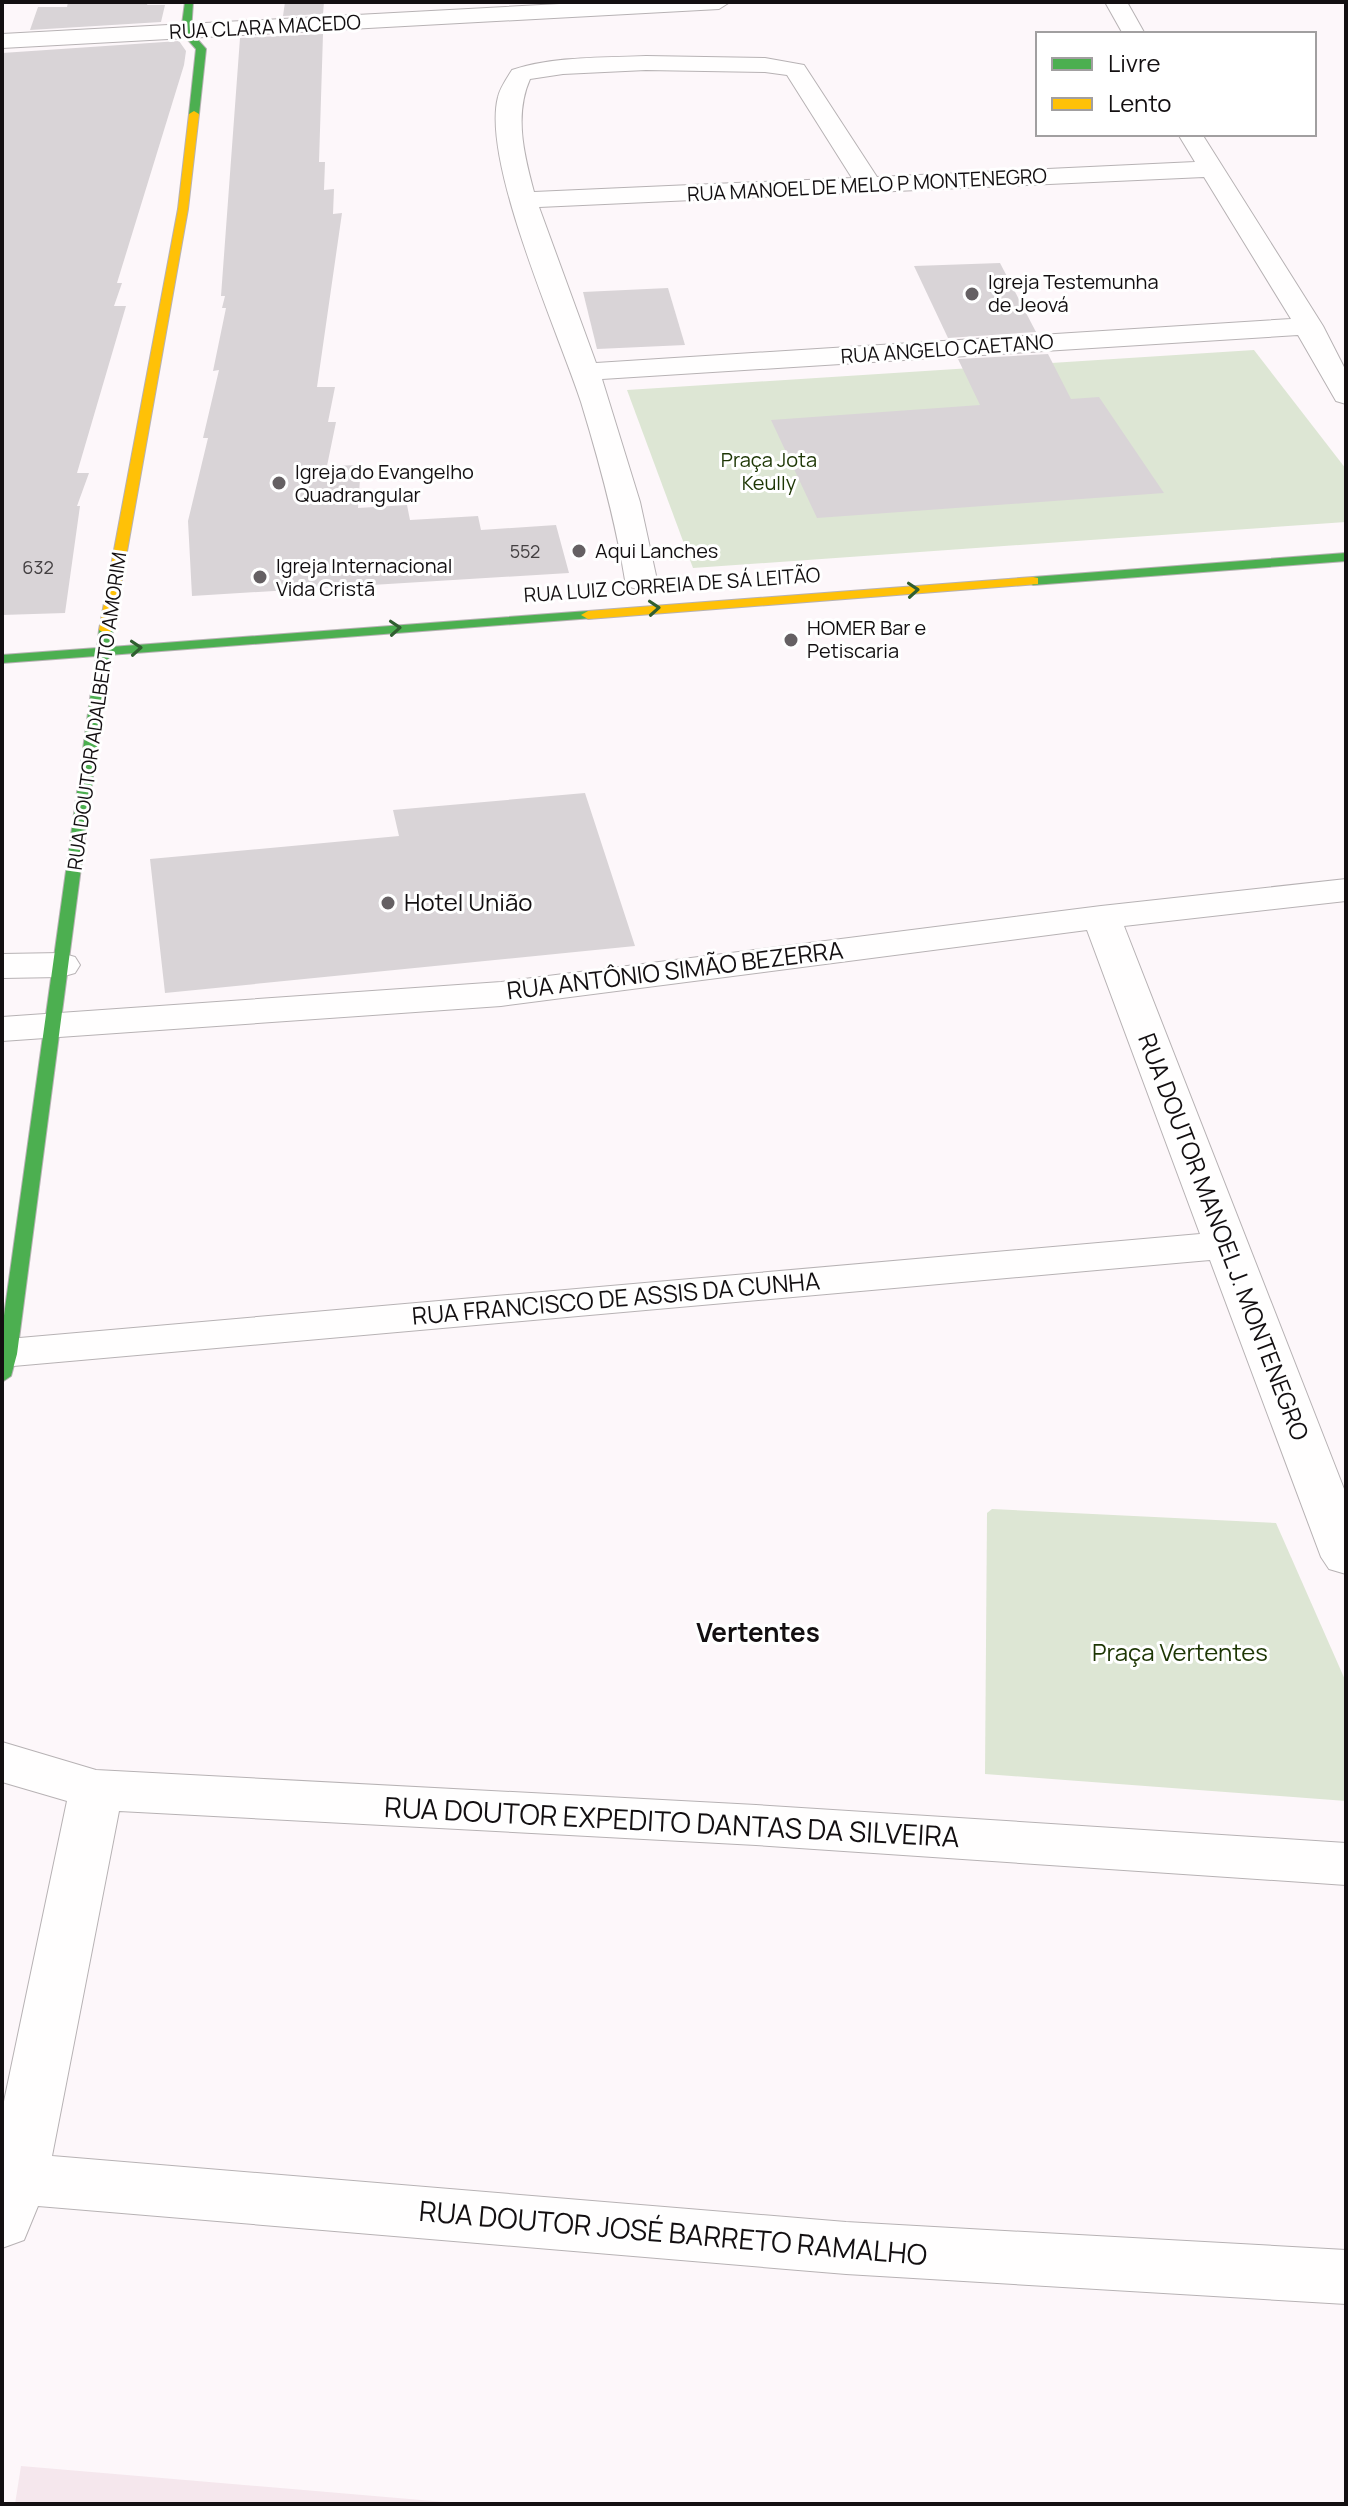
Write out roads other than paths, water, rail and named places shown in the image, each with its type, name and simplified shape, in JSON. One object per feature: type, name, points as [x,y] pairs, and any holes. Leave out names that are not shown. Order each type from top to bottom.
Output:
[{"type":"street","name":"RUA DOUTOR ADALBERTO AMORIM","points":[[5,1365],[107,622],[183,209],[193,40],[189,2]]},
{"type":"street","points":[[193,40],[228,30],[235,2]]},
{"type":"street","name":"RUA CLARA MACEDO","points":[[228,30],[528,6],[719,2]]},
{"type":"street","points":[[1116,2],[1133,32]]},
{"type":"street","name":"RUA CLARA MACEDO","points":[[2,41],[193,40]]},
{"type":"street","points":[[640,580],[632,521],[585,372],[545,274],[509,140],[506,106],[522,73],[541,67],[768,64],[796,70],[869,184]]},
{"type":"street","points":[[1191,136],[1309,326],[1316,345],[1346,395]]},
{"type":"street","name":"RUA MANOEL DE MELO P MONTENEGRO","points":[[525,200],[1209,169]]},
{"type":"street","name":"RUA ANGELO CAETANO","points":[[585,372],[1309,326]]},
{"type":"street","name":"RUA LUIZ CORREIA DE SÁ LEITÃO","points":[[2,659],[1346,557]]},
{"type":"street","name":"RUA ANTÔNIO SIMÃO BEZERRA","points":[[2,1029],[501,994],[1101,917],[1346,890]]},
{"type":"street","name":"RUA DOUTOR MANOEL J. MONTENEGRO","points":[[1101,917],[1346,1557]]},
{"type":"street","points":[[2,966],[61,965]]},
{"type":"street","name":"RUA FRANCISCO DE ASSIS DA CUNHA","points":[[5,1365],[1225,1245]]},
{"type":"street","name":"RUA DOUTOR EXPEDITO DANTAS DA SILVEIRA","points":[[2,1762],[96,1790],[756,1825],[1346,1864]]},
{"type":"street","points":[[7,2190],[96,1790]]},
{"type":"street","name":"RUA DOUTOR JOSÉ BARRETO RAMALHO","points":[[7,2190],[846,2248],[1346,2277]]},
{"type":"place","name":"Igreja Testemunha de Jeová","points":[[972,294]]},
{"type":"place","name":"Igreja do Evangelho Quadrangular","points":[[279,483]]},
{"type":"place","name":"Aqui Lanches","points":[[579,551]]},
{"type":"place","name":"Igreja Internacional Vida Cristã","points":[[260,577]]},
{"type":"place","name":"HOMER Bar e Petiscaria","points":[[791,640]]},
{"type":"place","name":"Hotel União","points":[[388,903]]},
{"type":"district","name":"Vertentes","points":[[758,1633]]},
{"type":"park label","name":"Praça Jota Keully","points":[[769,472]]},
{"type":"park label","name":"Praça Vertentes","points":[[1180,1653]]}]
